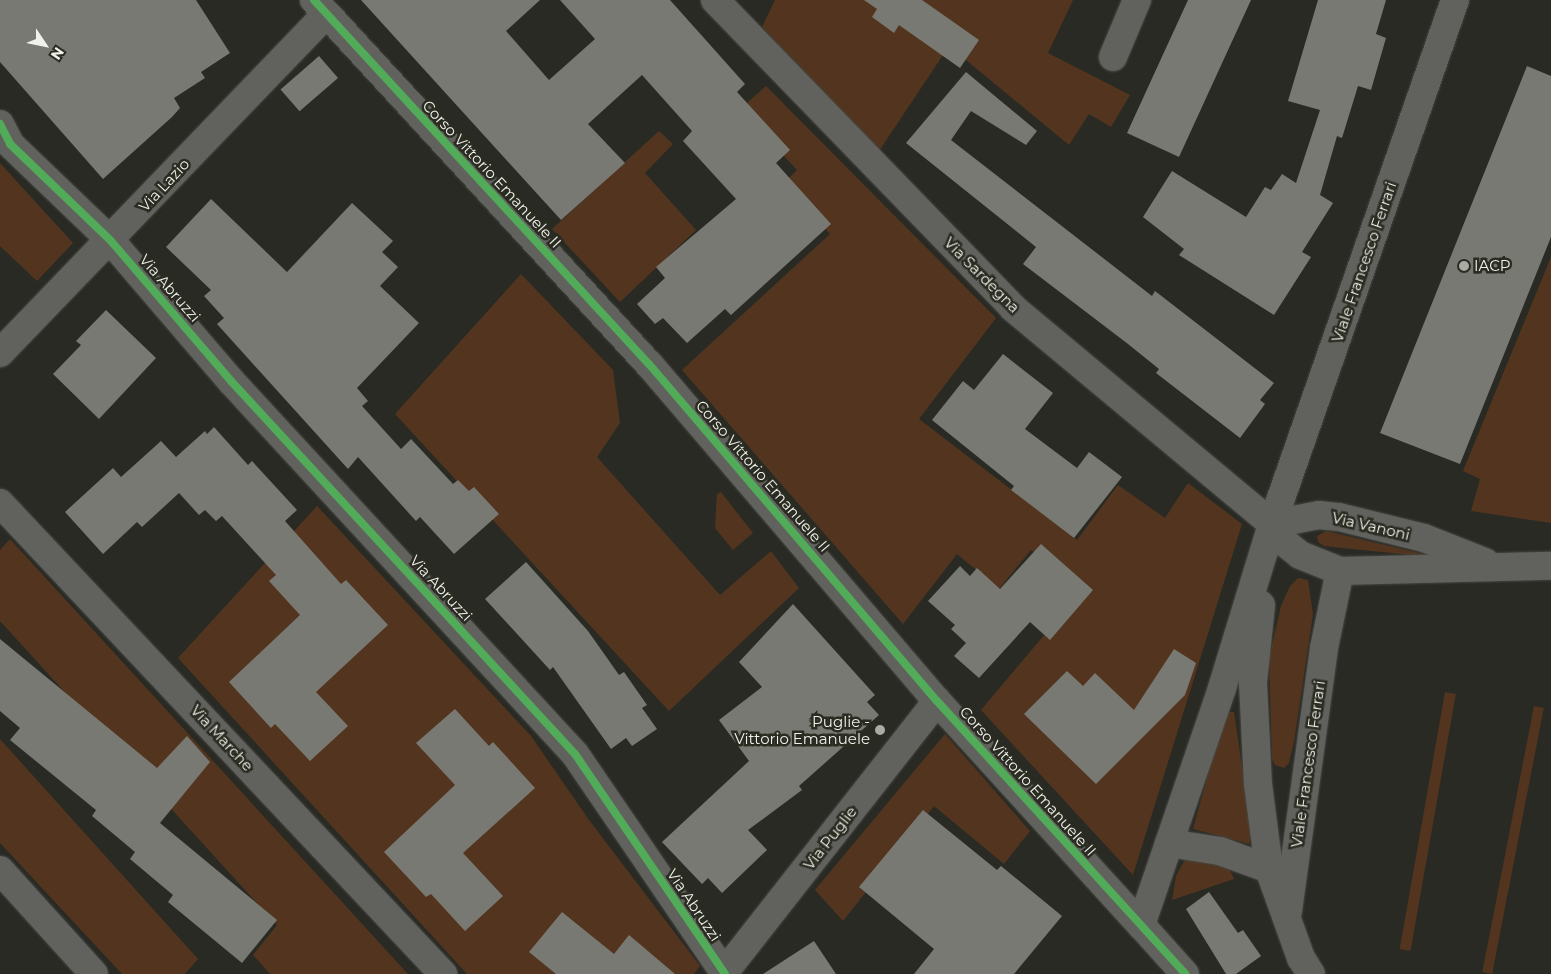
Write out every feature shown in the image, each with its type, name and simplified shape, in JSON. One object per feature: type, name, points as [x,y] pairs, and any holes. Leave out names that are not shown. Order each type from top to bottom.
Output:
[{"type":"street","name":"Via Sardegna","points":[[715,0],[1013,308],[1272,524]]},
{"type":"street","points":[[1113,57],[1137,0]]},
{"type":"street","name":"Viale Francesco Ferrari","points":[[1141,925],[1222,688],[1272,524],[1455,0]]},
{"type":"street","name":"Via Lazio","points":[[0,353],[111,241],[319,7]]},
{"type":"street","name":"Corso Vittorio Emanuele II","points":[[319,7],[649,364],[938,701],[1185,974]]},
{"type":"street","name":"Via Abruzzi","points":[[0,124],[10,144],[111,241],[231,381],[576,754],[724,974]]},
{"type":"street","name":"Via Marche","points":[[0,503],[443,974]]},
{"type":"street","name":"Via Vanoni","points":[[1493,566],[1424,538],[1339,517],[1319,515],[1272,524],[1284,542],[1300,555],[1340,571],[1551,566]]},
{"type":"street","name":"Viale Francesco Ferrari","points":[[1272,524],[1253,683],[1258,784],[1269,869],[1287,912]]},
{"type":"street","name":"Viale Francesco Ferrari","points":[[1287,912],[1324,648],[1340,571]]},
{"type":"street","name":"Via Puglie","points":[[724,974],[938,701]]},
{"type":"street","points":[[1169,843],[1220,851],[1269,869]]},
{"type":"street","points":[[0,870],[94,974]]},
{"type":"street","points":[[1287,912],[1302,958],[1311,974]]},
{"type":"shaded area","points":[[775,0],[1073,0],[1048,53],[1130,95],[1111,127],[1089,114],[1069,145],[949,46],[879,151],[762,27]]},
{"type":"shaded area","points":[[766,86],[996,318],[919,419],[1077,540],[1118,485],[1165,518],[1188,483],[1242,524],[1133,875],[981,710],[1082,590],[1031,550],[999,589],[957,554],[903,624],[682,370],[830,234],[784,183],[797,170],[740,109]]},
{"type":"shaded area","points":[[659,131],[673,144],[645,173],[696,230],[620,302],[552,229]]},
{"type":"shaded area","points":[[0,163],[73,243],[37,281],[0,246]]},
{"type":"shaded area","points":[[1551,257],[1551,523],[1471,511],[1480,479],[1463,471]]},
{"type":"shaded area","points":[[521,274],[613,370],[620,423],[597,457],[720,595],[771,551],[799,588],[669,711],[395,414]]},
{"type":"shaded area","points":[[721,492],[753,533],[733,550],[715,528],[717,494]]},
{"type":"shaded area","points":[[317,506],[531,736],[589,820],[700,966],[694,974],[467,974],[178,658]]},
{"type":"shaded area","points":[[1326,531],[1440,558],[1324,546],[1318,542],[1317,536]]},
{"type":"shaded area","points":[[10,539],[408,974],[270,974],[253,955],[277,925],[0,621],[0,550]]},
{"type":"shaded area","points":[[1298,578],[1308,580],[1313,614],[1294,742],[1289,763],[1284,768],[1275,765],[1272,758],[1269,658],[1281,606],[1290,586]]},
{"type":"shaded area","points":[[1445,692],[1456,694],[1411,951],[1400,949]]},
{"type":"shaded area","points":[[1534,706],[1544,708],[1492,974],[1482,972]]},
{"type":"shaded area","points":[[1225,712],[1234,712],[1252,834],[1249,844],[1193,829]]},
{"type":"shaded area","points":[[945,734],[1030,831],[1004,864],[934,806],[843,921],[815,890]]},
{"type":"shaded area","points":[[0,739],[198,959],[185,974],[122,974],[0,843]]},
{"type":"shaded area","points":[[1185,859],[1206,859],[1230,870],[1234,879],[1172,900],[1176,876]]},
{"type":"building","points":[[0,0],[196,0],[230,53],[201,72],[205,78],[174,98],[180,108],[103,179],[0,62]]},
{"type":"building","points":[[361,0],[540,0],[506,31],[549,80],[595,39],[560,0],[670,0],[745,84],[737,92],[790,150],[776,163],[831,224],[731,315],[725,309],[687,343],[663,318],[655,324],[637,304],[665,278],[656,267],[736,199],[683,141],[692,131],[642,75],[588,124],[625,163],[561,220]]},
{"type":"building","points":[[864,0],[922,0],[979,40],[960,68],[899,25],[894,33],[872,17],[877,9]]},
{"type":"building","points":[[1188,0],[1251,0],[1179,157],[1127,133]]},
{"type":"building","points":[[1318,0],[1386,0],[1376,34],[1386,38],[1371,90],[1358,86],[1342,138],[1337,136],[1320,195],[1333,203],[1302,252],[1311,257],[1274,315],[1179,255],[1184,249],[1143,217],[1172,171],[1246,217],[1265,187],[1271,190],[1282,174],[1296,183],[1320,110],[1288,101]]},
{"type":"building","points":[[319,56],[338,78],[300,111],[281,89]]},
{"type":"building","name":"IACP","points":[[1527,66],[1551,76],[1551,237],[1460,464],[1380,433]]},
{"type":"building","points":[[966,72],[1037,131],[1026,145],[971,111],[951,140],[1152,296],[1155,291],[1274,383],[1260,400],[1265,404],[1240,438],[1156,373],[1159,369],[1128,344],[1023,264],[1036,247],[906,143]]},
{"type":"building","points":[[211,199],[287,272],[352,203],[393,241],[382,252],[398,267],[380,286],[419,323],[357,388],[368,401],[362,406],[401,449],[411,439],[453,484],[458,480],[469,491],[474,487],[499,514],[454,554],[420,517],[416,521],[358,457],[348,469],[217,324],[224,318],[204,296],[211,290],[166,247]]},
{"type":"building","points":[[106,310],[156,358],[99,419],[53,374],[81,345],[76,341]]},
{"type":"building","points":[[1003,354],[1053,393],[1025,429],[1077,468],[1089,452],[1122,477],[1074,538],[1011,490],[1014,486],[932,420],[963,381],[974,390]]},
{"type":"building","points":[[214,427],[248,465],[252,461],[297,510],[285,521],[341,584],[346,580],[388,625],[316,692],[348,726],[310,761],[275,724],[271,728],[229,682],[300,615],[269,581],[276,575],[222,516],[216,521],[205,510],[199,515],[179,493],[142,527],[137,522],[103,554],[65,512],[113,468],[121,477],[161,441],[176,457],[205,431],[207,434]]},
{"type":"building","points":[[1041,544],[1093,590],[1050,640],[1030,622],[979,678],[954,656],[966,643],[951,629],[955,625],[928,601],[960,566],[970,576],[977,568],[1000,589]]},
{"type":"building","points":[[526,562],[588,631],[619,675],[624,672],[647,705],[642,708],[657,729],[632,746],[626,738],[611,749],[553,667],[550,670],[485,599]]},
{"type":"building","points":[[793,604],[875,695],[867,702],[879,715],[799,786],[802,790],[748,830],[767,850],[722,893],[708,878],[702,884],[662,842],[749,761],[719,720],[762,687],[739,662]]},
{"type":"building","points":[[0,639],[157,768],[187,736],[210,762],[160,823],[277,920],[242,963],[168,902],[173,895],[130,859],[135,852],[92,816],[96,810],[10,740],[20,728],[0,711]]},
{"type":"building","points":[[1174,649],[1196,663],[1185,695],[1096,784],[1024,714],[1067,671],[1083,686],[1095,673],[1134,710]]},
{"type":"building","points":[[455,709],[489,746],[493,742],[535,788],[463,853],[503,896],[465,931],[431,894],[426,897],[384,852],[455,785],[416,743]]},
{"type":"building","points":[[923,810],[997,870],[1001,866],[1062,916],[1014,974],[914,974],[934,949],[859,887]]},
{"type":"building","points":[[1209,892],[1238,933],[1243,930],[1261,956],[1236,974],[1226,974],[1186,909]]},
{"type":"building","points":[[562,912],[614,954],[629,935],[675,974],[556,974],[529,952]]},
{"type":"building","points":[[814,941],[836,974],[763,974]]},
{"type":"cycle path","points":[[314,0],[649,364],[937,701],[1185,974]]},
{"type":"cycle path","points":[[0,124],[10,144],[111,241],[231,381],[575,754],[725,974]]},
{"type":"place","name":"IACP","points":[[1464,266]]},
{"type":"place","name":"Puglie - Vittorio Emanuele","points":[[880,730]]}]
